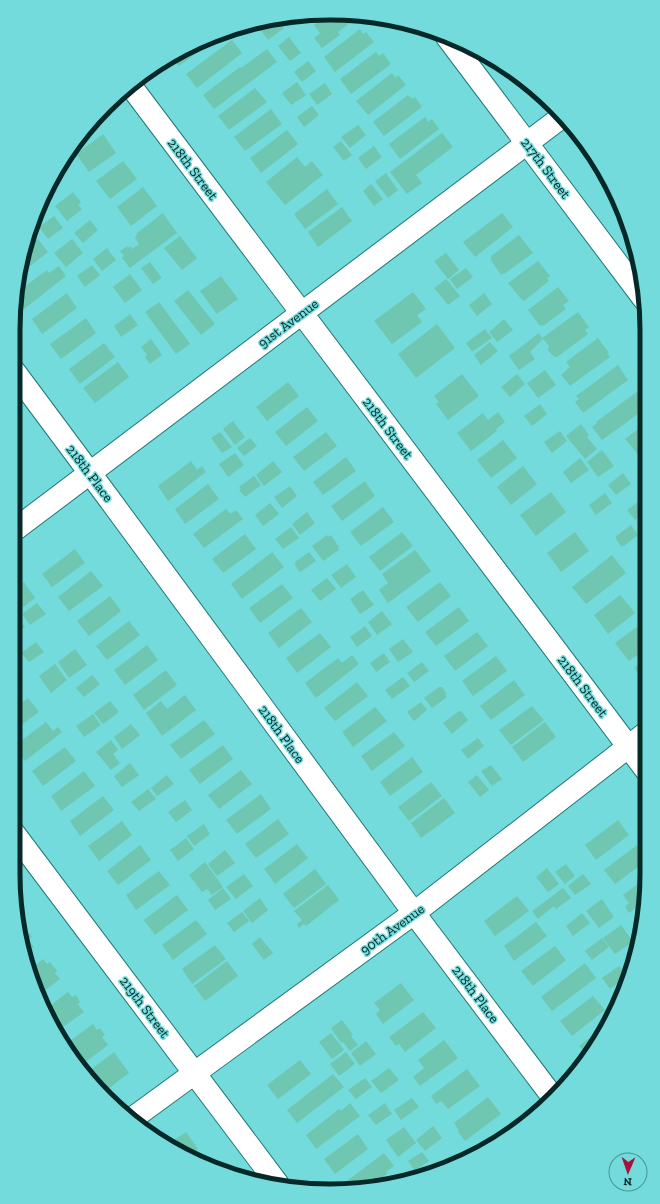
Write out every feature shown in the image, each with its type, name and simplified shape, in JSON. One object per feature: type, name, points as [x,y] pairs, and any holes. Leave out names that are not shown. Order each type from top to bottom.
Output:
[{"type":"street","name":"217th Street","points":[[454,46],[637,290]]},
{"type":"street","name":"218th Street","points":[[134,90],[640,762]]},
{"type":"street","name":"91st Avenue","points":[[20,526],[91,474],[302,312],[558,120]]},
{"type":"street","name":"218th Place","points":[[20,379],[414,913],[549,1093]]},
{"type":"street","name":"90th Avenue","points":[[136,1116],[414,913],[640,737]]},
{"type":"street","name":"219th Street","points":[[20,841],[274,1179]]},
{"type":"building","points":[[320,21],[352,21],[338,32],[340,35],[322,48],[314,38],[320,33],[314,25]]},
{"type":"building","points":[[281,24],[284,28],[268,40],[259,29]]},
{"type":"building","points":[[360,29],[363,34],[366,32],[374,42],[335,72],[324,57]]},
{"type":"building","points":[[289,37],[301,53],[290,61],[278,46]]},
{"type":"building","points":[[232,40],[242,53],[197,88],[186,74]]},
{"type":"building","points":[[205,47],[179,66],[176,62]]},
{"type":"building","points":[[267,49],[277,62],[214,109],[203,95]]},
{"type":"building","points":[[376,52],[379,56],[383,53],[391,64],[351,94],[340,79]]},
{"type":"building","points":[[308,61],[316,71],[302,82],[294,72]]},
{"type":"building","points":[[392,73],[396,78],[398,75],[406,85],[368,115],[356,101]]},
{"type":"building","points":[[297,82],[306,95],[291,105],[282,93]]},
{"type":"building","points":[[325,83],[332,94],[317,105],[309,94]]},
{"type":"building","points":[[255,88],[267,102],[229,130],[218,116]]},
{"type":"building","points":[[408,95],[412,99],[415,97],[422,107],[384,136],[373,122]]},
{"type":"building","points":[[312,106],[319,115],[304,127],[297,117]]},
{"type":"building","points":[[271,109],[282,124],[245,151],[234,137]]},
{"type":"building","points":[[425,117],[428,122],[432,119],[439,129],[400,159],[389,144]]},
{"type":"building","points":[[358,125],[366,135],[350,148],[341,137]]},
{"type":"building","points":[[287,130],[298,144],[261,173],[250,158]]},
{"type":"building","points":[[442,133],[453,147],[416,175],[422,183],[407,194],[390,172]]},
{"type":"building","points":[[103,134],[116,153],[89,172],[76,154]]},
{"type":"building","points":[[341,141],[352,155],[344,161],[333,147]]},
{"type":"building","points":[[374,146],[382,157],[366,169],[358,158]]},
{"type":"building","points":[[297,157],[305,167],[312,161],[323,175],[285,205],[266,182]]},
{"type":"building","points":[[123,161],[137,179],[110,199],[96,181]]},
{"type":"building","points":[[386,173],[398,190],[388,198],[375,181]]},
{"type":"building","points":[[371,184],[383,199],[374,206],[363,191]]},
{"type":"building","points":[[143,187],[157,206],[131,226],[117,207]]},
{"type":"building","points":[[327,189],[338,204],[305,229],[294,214]]},
{"type":"building","points":[[73,192],[81,202],[78,205],[82,209],[67,221],[55,206]]},
{"type":"building","points":[[342,207],[352,221],[318,247],[308,232]]},
{"type":"building","points":[[163,213],[177,233],[130,268],[122,258],[124,256],[120,251],[127,246],[128,248],[130,246],[132,249],[139,244],[135,238],[137,233]]},
{"type":"building","points":[[502,213],[513,227],[475,257],[463,242]]},
{"type":"building","points":[[54,216],[63,228],[48,239],[39,227]]},
{"type":"building","points":[[90,220],[98,230],[83,243],[74,233]]},
{"type":"building","points":[[519,235],[533,253],[501,275],[490,259],[492,258],[491,256]]},
{"type":"building","points":[[180,236],[197,258],[182,270],[164,248]]},
{"type":"building","points":[[38,239],[48,252],[26,269],[31,250],[33,243]]},
{"type":"building","points":[[72,239],[83,253],[66,267],[54,253]]},
{"type":"building","points":[[107,248],[116,260],[102,271],[93,259]]},
{"type":"building","points":[[446,253],[459,270],[448,279],[434,261]]},
{"type":"building","points":[[538,261],[550,276],[547,278],[549,281],[524,301],[508,283]]},
{"type":"building","points":[[150,262],[162,278],[153,284],[141,268]]},
{"type":"building","points":[[92,265],[100,275],[85,287],[77,276]]},
{"type":"building","points":[[59,266],[66,276],[24,309],[21,306],[23,287],[47,270],[49,273]]},
{"type":"building","points":[[466,268],[473,277],[457,289],[450,279]]},
{"type":"building","points":[[130,274],[142,290],[125,303],[113,287]]},
{"type":"building","points":[[221,276],[238,299],[217,314],[200,291]]},
{"type":"building","points":[[446,279],[460,296],[448,305],[434,288]]},
{"type":"building","points":[[558,287],[569,301],[563,305],[566,309],[543,326],[540,326],[528,310]]},
{"type":"building","points":[[188,290],[215,324],[201,335],[174,301]]},
{"type":"building","points":[[413,292],[426,309],[417,315],[422,322],[392,344],[374,321]]},
{"type":"building","points":[[67,293],[77,308],[42,334],[32,319]]},
{"type":"building","points":[[484,293],[492,304],[477,316],[469,305]]},
{"type":"building","points":[[159,302],[190,344],[176,354],[145,312]]},
{"type":"building","points":[[578,312],[589,327],[585,330],[588,334],[557,357],[553,356],[548,350],[549,346],[543,339],[530,352],[535,359],[519,370],[509,356],[539,333],[542,338]]},
{"type":"building","points":[[130,314],[138,325],[121,337],[114,326]]},
{"type":"building","points":[[86,318],[96,333],[61,359],[50,344]]},
{"type":"building","points":[[504,319],[513,330],[497,342],[489,332]]},
{"type":"building","points":[[437,324],[455,348],[416,378],[398,354]]},
{"type":"building","points":[[485,329],[492,338],[472,352],[466,343]]},
{"type":"building","points":[[598,338],[609,353],[607,353],[610,357],[570,386],[561,375],[570,367],[566,362]]},
{"type":"building","points":[[151,339],[162,355],[150,364],[145,357],[147,355],[141,347]]},
{"type":"building","points":[[490,342],[498,351],[481,365],[474,355]]},
{"type":"building","points":[[104,343],[115,357],[80,384],[69,369]]},
{"type":"building","points":[[118,362],[129,377],[95,403],[83,388]]},
{"type":"building","points":[[618,365],[628,380],[583,413],[575,402],[579,399],[576,396]]},
{"type":"building","points":[[545,370],[556,385],[538,398],[527,383]]},
{"type":"building","points":[[462,374],[479,396],[448,420],[436,404],[439,402],[434,396]]},
{"type":"building","points":[[517,374],[525,384],[510,397],[501,387]]},
{"type":"building","points":[[288,382],[299,396],[267,421],[256,407]]},
{"type":"building","points":[[638,391],[640,394],[640,413],[602,440],[592,427],[597,423],[596,422]]},
{"type":"building","points":[[540,404],[547,414],[532,426],[524,416]]},
{"type":"building","points":[[307,407],[318,421],[286,446],[275,432]]},
{"type":"building","points":[[498,412],[505,422],[496,429],[497,431],[471,451],[457,433],[483,413],[488,420]]},
{"type":"building","points":[[233,421],[245,437],[235,445],[223,429]]},
{"type":"building","points":[[581,424],[589,435],[587,437],[597,449],[585,459],[566,436]]},
{"type":"building","points":[[640,428],[640,457],[625,439]]},
{"type":"building","points":[[560,431],[567,441],[552,453],[544,442]]},
{"type":"building","points":[[220,432],[232,447],[222,453],[211,438]]},
{"type":"building","points":[[326,432],[337,446],[304,471],[293,457]]},
{"type":"building","points":[[250,438],[257,446],[244,456],[237,448]]},
{"type":"building","points":[[503,440],[517,458],[491,478],[477,460]]},
{"type":"building","points":[[602,450],[614,466],[598,477],[587,462]]},
{"type":"building","points":[[235,453],[244,465],[228,477],[219,464]]},
{"type":"building","points":[[346,457],[356,471],[323,495],[313,482]]},
{"type":"building","points":[[580,458],[589,470],[571,483],[563,472]]},
{"type":"building","points":[[191,461],[197,470],[202,466],[206,472],[168,501],[158,486]]},
{"type":"building","points":[[273,461],[282,472],[264,486],[256,475]]},
{"type":"building","points":[[523,466],[537,484],[511,505],[497,487]]},
{"type":"building","points":[[623,473],[631,484],[616,495],[608,485]]},
{"type":"building","points":[[254,476],[261,485],[245,497],[239,490],[241,489],[239,487]]},
{"type":"building","points":[[365,481],[375,496],[342,521],[331,506]]},
{"type":"building","points":[[208,484],[219,499],[185,524],[175,509]]},
{"type":"building","points":[[290,486],[297,496],[282,508],[274,497]]},
{"type":"building","points":[[551,492],[566,512],[536,536],[520,515]]},
{"type":"building","points":[[605,493],[612,503],[596,515],[589,505]]},
{"type":"building","points":[[640,500],[640,516],[635,520],[627,510]]},
{"type":"building","points":[[270,503],[279,514],[263,526],[255,515]]},
{"type":"building","points":[[383,507],[394,522],[361,546],[350,532]]},
{"type":"building","points":[[226,509],[230,514],[236,510],[243,519],[204,548],[193,534]]},
{"type":"building","points":[[307,512],[315,523],[300,535],[292,524]]},
{"type":"building","points":[[631,525],[638,535],[624,546],[621,546],[616,539],[616,536]]},
{"type":"building","points":[[291,527],[299,538],[283,549],[275,539]]},
{"type":"building","points":[[402,532],[413,546],[380,571],[369,557]]},
{"type":"building","points":[[575,532],[589,551],[561,572],[547,553]]},
{"type":"building","points":[[245,534],[256,549],[223,573],[212,559]]},
{"type":"building","points":[[327,535],[328,537],[331,535],[339,547],[339,550],[323,561],[312,546]]},
{"type":"building","points":[[75,549],[85,563],[52,587],[42,574]]},
{"type":"building","points":[[415,550],[431,571],[388,603],[379,590],[388,583],[382,574]]},
{"type":"building","points":[[272,552],[284,567],[242,599],[231,584]]},
{"type":"building","points":[[309,552],[316,561],[300,572],[294,564],[296,564],[295,562]]},
{"type":"building","points":[[612,555],[626,573],[586,604],[572,587]]},
{"type":"building","points":[[347,564],[356,577],[341,588],[331,575]]},
{"type":"building","points":[[91,571],[103,586],[69,611],[58,597]]},
{"type":"building","points":[[327,578],[336,589],[320,601],[311,590]]},
{"type":"building","points":[[24,582],[35,598],[20,609],[20,585]]},
{"type":"building","points":[[440,582],[451,596],[418,622],[406,607]]},
{"type":"building","points":[[282,584],[293,598],[260,623],[249,608]]},
{"type":"building","points":[[363,590],[374,605],[360,614],[350,599]]},
{"type":"building","points":[[620,595],[635,613],[608,634],[594,615]]},
{"type":"building","points":[[110,596],[121,611],[89,636],[77,621]]},
{"type":"building","points":[[37,603],[46,614],[30,625],[22,614]]},
{"type":"building","points":[[459,607],[469,621],[436,646],[425,632]]},
{"type":"building","points":[[301,608],[312,622],[279,648],[268,633]]},
{"type":"building","points":[[382,611],[392,624],[377,635],[368,622]]},
{"type":"building","points":[[20,620],[25,627],[20,630]]},
{"type":"building","points":[[129,621],[140,635],[107,660],[96,646]]},
{"type":"building","points":[[640,624],[640,653],[629,661],[615,643]]},
{"type":"building","points":[[365,626],[372,636],[357,647],[350,637]]},
{"type":"building","points":[[477,632],[488,646],[455,671],[444,656]]},
{"type":"building","points":[[320,633],[331,647],[297,673],[286,658]]},
{"type":"building","points":[[403,639],[413,652],[398,662],[389,649]]},
{"type":"building","points":[[36,642],[44,652],[29,662],[21,653]]},
{"type":"building","points":[[147,645],[158,660],[125,685],[114,670]]},
{"type":"building","points":[[75,649],[87,665],[69,678],[58,662]]},
{"type":"building","points":[[384,653],[390,662],[376,672],[370,663]]},
{"type":"building","points":[[352,655],[359,664],[316,698],[305,683],[338,658],[342,663]]},
{"type":"building","points":[[496,656],[507,671],[473,696],[462,681]]},
{"type":"building","points":[[422,662],[429,671],[414,682],[407,673]]},
{"type":"building","points":[[55,664],[67,680],[51,693],[39,676]]},
{"type":"building","points":[[640,664],[640,676],[634,668]]},
{"type":"building","points":[[166,670],[177,685],[144,710],[133,695]]},
{"type":"building","points":[[92,675],[100,684],[84,697],[76,688]]},
{"type":"building","points":[[403,677],[410,686],[392,699],[385,690]]},
{"type":"building","points":[[514,680],[525,695],[491,720],[480,706]]},
{"type":"building","points":[[357,682],[368,696],[335,721],[324,708]]},
{"type":"building","points":[[439,687],[442,687],[447,694],[445,695],[447,697],[432,708],[424,698]]},
{"type":"building","points":[[185,695],[196,710],[162,736],[146,713],[161,701],[167,709]]},
{"type":"building","points":[[28,698],[39,712],[20,726],[20,704]]},
{"type":"building","points":[[110,701],[119,712],[103,724],[94,713]]},
{"type":"building","points":[[421,702],[427,710],[414,721],[407,712]]},
{"type":"building","points":[[532,706],[544,720],[511,745],[499,730]]},
{"type":"building","points":[[375,707],[387,721],[353,747],[342,732]]},
{"type":"building","points":[[461,711],[468,720],[452,734],[443,723]]},
{"type":"building","points":[[93,714],[101,725],[84,737],[76,726]]},
{"type":"building","points":[[204,720],[215,734],[181,759],[170,745]]},
{"type":"building","points":[[46,722],[53,731],[58,727],[62,732],[25,761],[20,755],[20,742]]},
{"type":"building","points":[[545,722],[556,737],[523,762],[512,747]]},
{"type":"building","points":[[131,724],[140,735],[122,749],[114,737]]},
{"type":"building","points":[[394,732],[405,746],[372,771],[361,756]]},
{"type":"building","points":[[478,738],[484,746],[468,759],[461,750]]},
{"type":"building","points":[[111,740],[118,750],[113,754],[120,763],[111,770],[96,752]]},
{"type":"building","points":[[223,745],[233,759],[200,784],[189,770]]},
{"type":"building","points":[[65,747],[76,761],[43,786],[32,771]]},
{"type":"building","points":[[412,757],[423,772],[390,796],[380,782]]},
{"type":"building","points":[[130,763],[139,775],[122,787],[114,776]]},
{"type":"building","points":[[491,765],[502,779],[492,786],[481,771]]},
{"type":"building","points":[[241,770],[252,784],[219,809],[208,795]]},
{"type":"building","points":[[84,771],[95,786],[61,811],[51,796]]},
{"type":"building","points":[[167,775],[174,784],[157,796],[151,788]]},
{"type":"building","points":[[477,775],[489,790],[480,797],[468,782]]},
{"type":"building","points":[[431,782],[442,796],[409,821],[398,807]]},
{"type":"building","points":[[148,789],[156,799],[139,811],[131,802]]},
{"type":"building","points":[[261,794],[271,809],[237,834],[226,820]]},
{"type":"building","points":[[103,796],[114,810],[80,836],[70,821]]},
{"type":"building","points":[[444,798],[455,813],[421,838],[411,823]]},
{"type":"building","points":[[185,800],[192,810],[176,822],[168,812]]},
{"type":"building","points":[[278,819],[289,834],[256,858],[245,844]]},
{"type":"building","points":[[618,820],[629,835],[596,860],[585,845]]},
{"type":"building","points":[[122,821],[132,835],[99,861],[88,846]]},
{"type":"building","points":[[204,824],[210,834],[194,846],[187,836]]},
{"type":"building","points":[[186,838],[194,849],[178,861],[170,850]]},
{"type":"building","points":[[297,844],[308,858],[275,884],[264,869]]},
{"type":"building","points":[[140,845],[151,860],[118,885],[107,871]]},
{"type":"building","points":[[637,845],[640,849],[640,865],[615,884],[604,870]]},
{"type":"building","points":[[225,850],[235,863],[217,876],[208,864]]},
{"type":"building","points":[[205,862],[223,887],[212,895],[207,889],[202,892],[189,875]]},
{"type":"building","points":[[566,864],[575,876],[565,884],[555,872]]},
{"type":"building","points":[[547,868],[559,884],[548,892],[536,877]]},
{"type":"building","points":[[315,869],[326,884],[294,908],[283,894]]},
{"type":"building","points":[[159,871],[170,885],[136,910],[126,895]]},
{"type":"building","points":[[244,874],[253,886],[236,899],[226,887]]},
{"type":"building","points":[[583,874],[591,884],[575,895],[568,886]]},
{"type":"building","points":[[640,883],[638,906],[629,913],[625,907],[629,903],[623,895]]},
{"type":"building","points":[[328,885],[339,900],[306,926],[304,924],[299,928],[297,924],[302,920],[294,911]]},
{"type":"building","points":[[223,888],[231,899],[215,910],[208,900]]},
{"type":"building","points":[[563,888],[571,898],[556,909],[554,906],[538,919],[532,911]]},
{"type":"building","points":[[177,895],[188,910],[155,935],[144,920]]},
{"type":"building","points":[[517,896],[529,911],[495,936],[484,921]]},
{"type":"building","points":[[260,898],[268,910],[252,923],[243,911]]},
{"type":"building","points":[[602,899],[614,917],[599,928],[586,911]]},
{"type":"building","points":[[242,912],[249,921],[234,932],[227,923]]},
{"type":"building","points":[[582,913],[590,923],[573,936],[566,926]]},
{"type":"building","points":[[196,920],[207,934],[173,960],[162,945]]},
{"type":"building","points":[[536,922],[547,936],[514,961],[504,946]]},
{"type":"building","points":[[621,925],[632,941],[615,954],[603,938]]},
{"type":"building","points":[[25,930],[32,937],[28,939],[34,947],[30,950],[26,934]]},
{"type":"building","points":[[260,937],[273,953],[264,960],[252,944]]},
{"type":"building","points":[[602,938],[609,947],[592,960],[585,951]]},
{"type":"building","points":[[215,945],[226,959],[192,984],[182,969]]},
{"type":"building","points":[[555,946],[566,960],[533,986],[521,971]]},
{"type":"building","points":[[43,959],[47,964],[50,962],[57,971],[55,973],[60,979],[43,991],[34,966]]},
{"type":"building","points":[[227,961],[238,976],[205,1001],[194,986]]},
{"type":"building","points":[[585,963],[596,978],[552,1011],[541,997]]},
{"type":"building","points":[[619,966],[624,972],[621,981],[610,989],[602,978]]},
{"type":"building","points":[[401,983],[414,1000],[383,1024],[376,1014],[380,1010],[374,1003]]},
{"type":"building","points":[[68,992],[72,997],[76,995],[80,1002],[78,1004],[84,1012],[62,1028],[50,1006]]},
{"type":"building","points":[[593,996],[605,1010],[572,1036],[560,1021]]},
{"type":"building","points":[[423,1012],[436,1028],[405,1052],[399,1044],[396,1046],[389,1037]]},
{"type":"building","points":[[342,1020],[358,1045],[350,1051],[343,1042],[341,1043],[331,1028]]},
{"type":"building","points":[[93,1024],[97,1030],[100,1028],[105,1035],[102,1037],[108,1045],[84,1063],[69,1042]]},
{"type":"building","points":[[331,1033],[344,1050],[332,1059],[319,1042]]},
{"type":"building","points":[[595,1034],[584,1052],[579,1046]]},
{"type":"building","points":[[444,1040],[458,1058],[420,1086],[413,1077],[424,1068],[418,1060]]},
{"type":"building","points":[[366,1041],[376,1054],[360,1066],[351,1053]]},
{"type":"building","points":[[114,1052],[129,1073],[108,1089],[98,1076],[96,1077],[90,1070]]},
{"type":"building","points":[[346,1052],[355,1064],[339,1076],[330,1064]]},
{"type":"building","points":[[300,1060],[311,1074],[278,1099],[267,1085]]},
{"type":"building","points":[[389,1068],[399,1080],[381,1093],[371,1081]]},
{"type":"building","points":[[467,1069],[480,1086],[448,1109],[441,1101],[436,1104],[431,1096]]},
{"type":"building","points":[[333,1074],[344,1087],[297,1123],[287,1110]]},
{"type":"building","points":[[365,1078],[372,1087],[356,1099],[348,1090]]},
{"type":"building","points":[[488,1097],[501,1114],[465,1141],[458,1132],[459,1131],[454,1123]]},
{"type":"building","points":[[412,1098],[419,1107],[401,1120],[394,1110]]},
{"type":"building","points":[[350,1103],[360,1116],[316,1149],[306,1135],[339,1109],[341,1111]]},
{"type":"building","points":[[385,1103],[392,1114],[376,1125],[368,1115]]},
{"type":"building","points":[[433,1126],[442,1138],[425,1151],[416,1140]]},
{"type":"building","points":[[404,1127],[416,1143],[398,1157],[386,1140]]},
{"type":"building","points":[[186,1132],[198,1149],[193,1152],[173,1141]]},
{"type":"building","points":[[358,1134],[368,1149],[335,1174],[324,1159]]},
{"type":"building","points":[[422,1152],[429,1161],[415,1171],[408,1161]]},
{"type":"building","points":[[384,1153],[394,1166],[379,1180],[344,1183]]},
{"type":"building","points":[[455,1155],[456,1157],[447,1161]]}]
